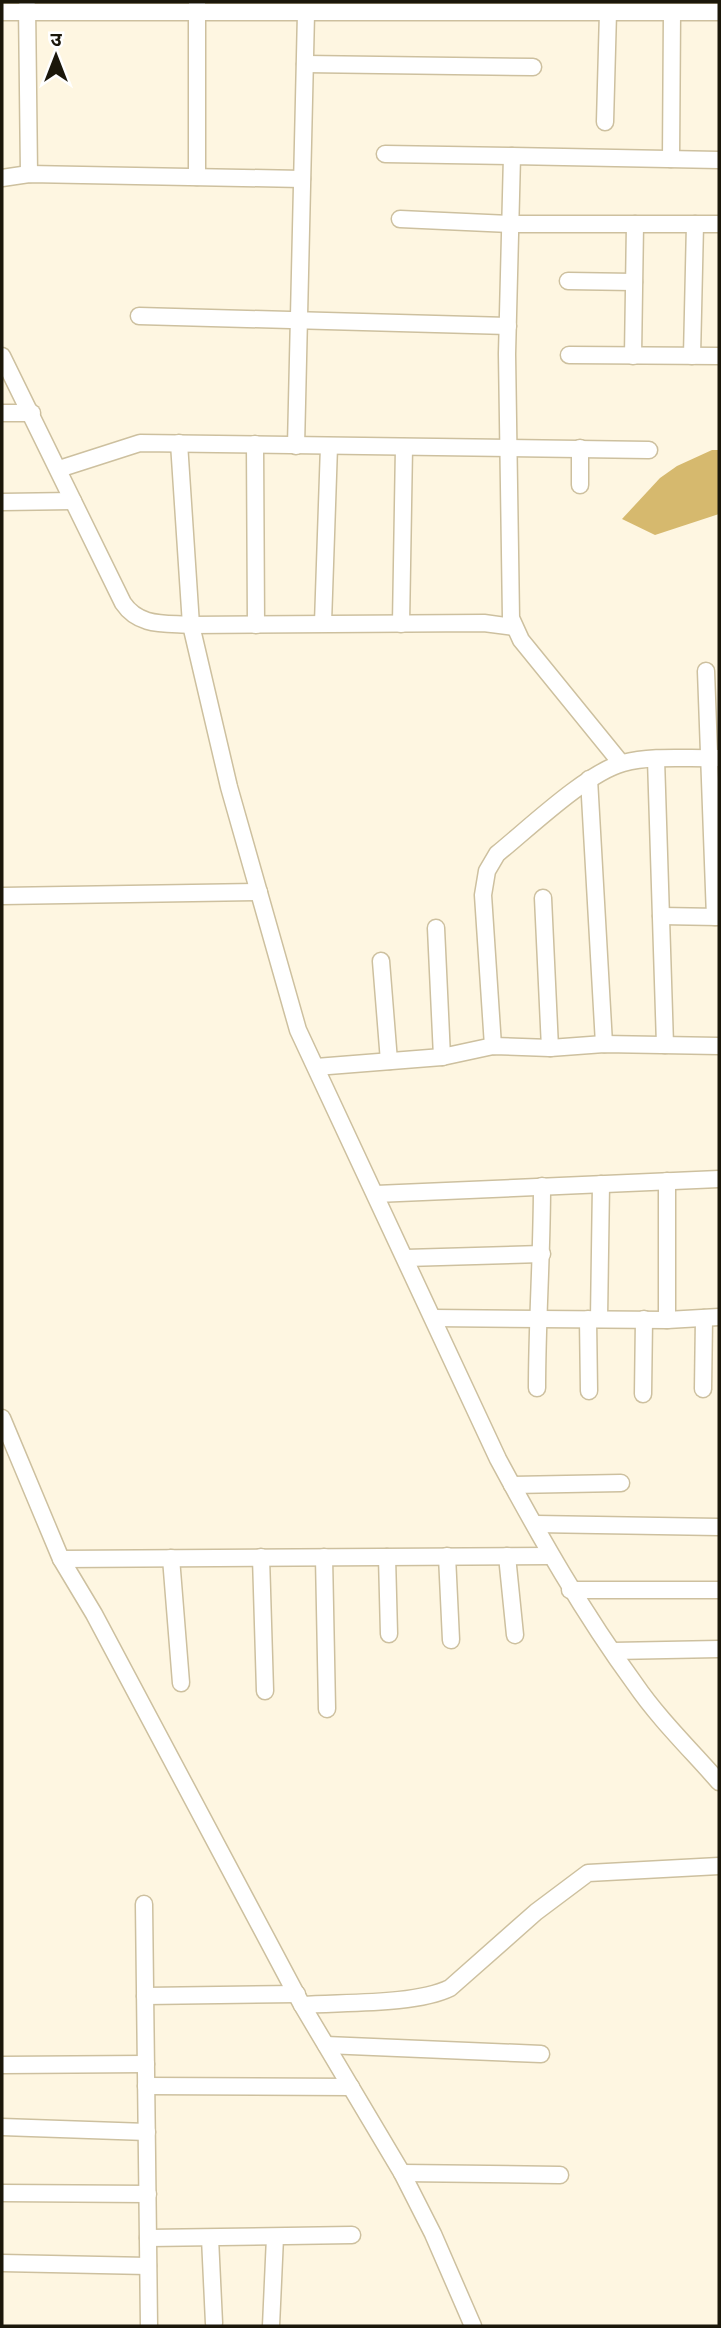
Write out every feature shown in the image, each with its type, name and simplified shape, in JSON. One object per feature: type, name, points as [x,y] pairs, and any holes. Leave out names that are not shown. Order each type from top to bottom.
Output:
[{"type":"street","points":[[27,7],[29,174]]},
{"type":"street","points":[[2,12],[27,7],[197,8],[306,13],[459,7],[543,7],[608,12],[719,12]]},
{"type":"street","points":[[197,8],[197,177]]},
{"type":"street","points":[[605,122],[608,12]]},
{"type":"street","points":[[671,12],[671,159]]},
{"type":"street","points":[[296,446],[306,13]]},
{"type":"street","points":[[305,64],[534,67]]},
{"type":"street","points":[[385,154],[719,160]]},
{"type":"street","points":[[512,156],[508,326],[511,618],[521,640],[621,763]]},
{"type":"street","points":[[2,178],[29,174],[302,179]]},
{"type":"street","points":[[400,219],[510,224],[719,224]]},
{"type":"street","points":[[633,356],[635,224]]},
{"type":"street","points":[[692,356],[695,224]]},
{"type":"street","points":[[568,281],[634,282]]},
{"type":"street","points":[[139,316],[299,318],[508,326]]},
{"type":"street","points":[[569,355],[719,356]]},
{"type":"street","points":[[2,356],[128,611],[137,619],[191,625],[484,623],[514,627]]},
{"type":"street","points":[[2,413],[32,413]]},
{"type":"street","points":[[59,469],[140,443],[649,450]]},
{"type":"street","points":[[179,443],[191,625],[229,787],[298,1030],[512,1485],[536,1524],[570,1590],[635,1686],[719,1782]]},
{"type":"street","points":[[256,444],[256,625]]},
{"type":"street","points":[[323,623],[329,446]]},
{"type":"street","points":[[401,624],[404,447]]},
{"type":"street","points":[[580,448],[580,485]]},
{"type":"street","points":[[2,502],[73,501]]},
{"type":"street","points":[[661,916],[717,917],[714,758],[706,671]]},
{"type":"street","points":[[493,1046],[483,895],[487,871],[497,854],[589,779],[621,763],[656,759],[714,758]]},
{"type":"street","points":[[656,759],[665,1045]]},
{"type":"street","points":[[589,779],[604,1044]]},
{"type":"street","points":[[2,897],[259,892]]},
{"type":"street","points":[[543,898],[550,1048]]},
{"type":"street","points":[[436,928],[442,1057]]},
{"type":"street","points":[[381,961],[389,1061]]},
{"type":"street","points":[[316,1067],[442,1057],[493,1046],[719,1046]]},
{"type":"street","points":[[376,1194],[719,1179]]},
{"type":"street","points":[[667,1181],[667,1320]]},
{"type":"street","points":[[589,1391],[601,1184]]},
{"type":"street","points":[[537,1388],[542,1186]]},
{"type":"street","points":[[406,1258],[542,1254]]},
{"type":"street","points":[[433,1318],[667,1320],[712,1317],[703,1389]]},
{"type":"street","points":[[643,1394],[644,1319]]},
{"type":"street","points":[[2,1418],[61,1559],[94,1614],[300,1999],[402,2173],[433,2234],[473,2326]]},
{"type":"street","points":[[512,1485],[621,1483]]},
{"type":"street","points":[[536,1524],[719,1527]]},
{"type":"street","points":[[447,1556],[451,1640]]},
{"type":"street","points":[[508,1556],[515,1635]]},
{"type":"street","points":[[61,1559],[551,1556]]},
{"type":"street","points":[[324,1557],[327,1709]]},
{"type":"street","points":[[387,1557],[389,1634]]},
{"type":"street","points":[[171,1558],[181,1684]]},
{"type":"street","points":[[261,1558],[265,1691]]},
{"type":"street","points":[[570,1590],[719,1590]]},
{"type":"street","points":[[613,1651],[719,1649]]},
{"type":"street","points":[[145,1996],[300,1999],[418,1998],[437,1994],[450,1988],[537,1912],[588,1873],[719,1866]]},
{"type":"street","points":[[144,1904],[149,2326]]},
{"type":"street","points":[[326,2045],[541,2054]]},
{"type":"street","points":[[2,2065],[146,2064]]},
{"type":"street","points":[[146,2087],[351,2087]]},
{"type":"street","points":[[2,2127],[147,2132]]},
{"type":"street","points":[[402,2173],[559,2175]]},
{"type":"street","points":[[2,2193],[148,2194]]},
{"type":"street","points":[[148,2238],[352,2235]]},
{"type":"street","points":[[271,2326],[275,2237]]},
{"type":"street","points":[[210,2238],[214,2323]]},
{"type":"street","points":[[2,2263],[148,2266]]},
{"type":"shaded area","points":[[712,450],[719,450],[719,514],[655,535],[622,519],[660,478],[677,466]]}]
